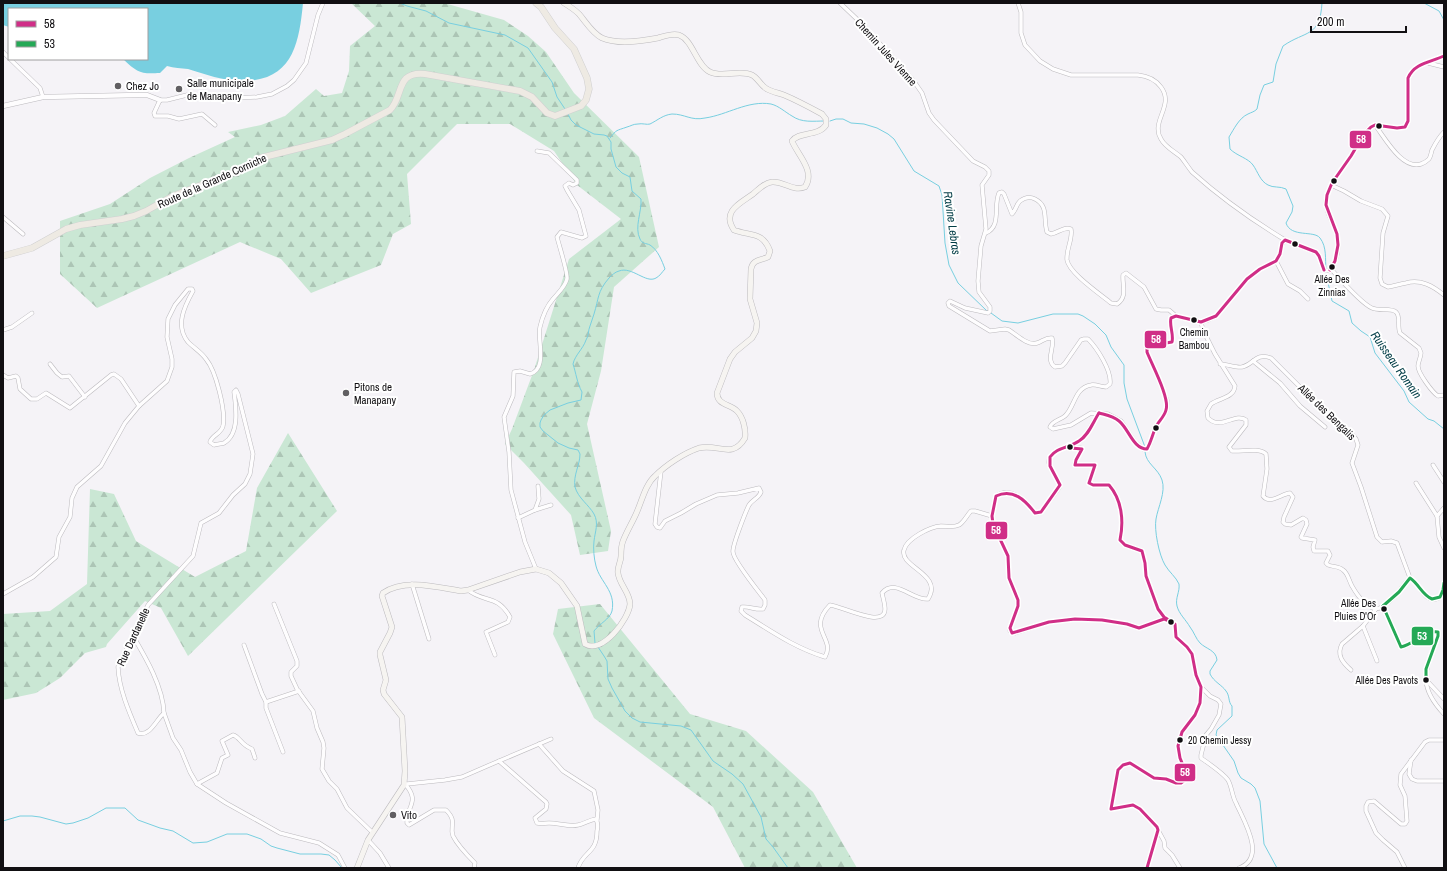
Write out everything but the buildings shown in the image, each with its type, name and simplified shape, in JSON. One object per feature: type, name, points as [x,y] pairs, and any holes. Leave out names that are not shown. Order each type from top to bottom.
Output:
[{"type":"main road","name":"Route de la Grande Corniche","points":[[3,256],[32,248],[66,229],[80,225],[134,216],[173,196],[235,172],[260,158],[332,140],[390,110],[395,105],[402,84],[414,74],[425,74],[520,91],[532,97],[547,113],[557,115],[581,106],[586,100],[589,89],[582,66],[571,44],[555,28],[541,7],[536,3]]},
{"type":"main road","points":[[357,868],[372,832],[405,785],[402,717],[384,694],[383,690],[386,680],[384,669],[380,661],[380,652],[392,627],[382,596],[383,593],[412,584],[461,591],[468,590],[520,572],[536,569],[549,573],[567,590],[578,611],[585,644],[589,646],[600,644],[610,639],[630,606],[617,572],[621,557],[622,543],[649,484],[661,471],[696,449],[710,446],[731,450],[740,444],[745,438],[745,428],[740,415],[732,407],[723,404],[718,398],[717,393],[732,355],[755,334],[757,323],[750,300],[751,269],[754,263],[768,257],[770,251],[767,245],[753,233],[734,230],[731,224],[731,214],[735,206],[768,183],[781,183],[799,190],[805,188],[808,181],[806,166],[802,156],[792,141],[797,137],[820,131],[826,127],[827,120],[822,114],[765,88],[756,77],[751,74],[719,74],[708,70],[703,66],[688,43],[681,36],[672,34],[646,40],[625,41],[614,41],[603,38],[592,31],[574,9],[564,3]]},
{"type":"street","points":[[3,106],[43,97],[147,95],[160,100],[167,100],[187,95],[211,99],[257,97],[272,94],[287,86],[294,80],[306,63],[318,15],[323,3]]},
{"type":"street","name":"Chemin Jules Vienne","points":[[840,3],[856,18],[913,80],[922,93],[929,114],[934,120],[973,161],[988,169],[989,175],[982,185],[986,233],[981,246],[978,285],[979,292],[990,307],[990,311],[986,313],[978,312],[950,301],[948,302],[948,305],[958,313],[990,331],[1005,329],[1009,330],[1028,343],[1033,344],[1048,338],[1052,338],[1053,342],[1050,362],[1055,367],[1062,366],[1081,340],[1088,339],[1102,359],[1110,375],[1110,384],[1106,387],[1092,385],[1083,389],[1077,394],[1068,412],[1050,426],[1053,428],[1066,427],[1091,413],[1099,412]]},
{"type":"street","points":[[1018,3],[1021,12],[1021,33],[1025,45],[1040,61],[1053,70],[1071,75],[1147,76],[1152,78],[1160,85],[1166,99],[1165,107],[1158,124],[1158,132],[1160,138],[1166,145],[1180,157],[1191,171],[1223,198],[1253,220],[1285,240],[1316,252],[1324,270],[1331,270],[1368,306],[1378,310],[1393,310],[1396,312],[1398,314],[1398,329],[1400,333],[1404,338],[1419,348],[1421,353],[1418,366],[1420,373],[1434,393],[1438,396],[1444,395]]},
{"type":"street","points":[[1331,270],[1338,254],[1337,236],[1327,210],[1326,200],[1331,185],[1351,157],[1359,140],[1368,129],[1375,125],[1397,128],[1404,127],[1408,121],[1409,74],[1413,69],[1444,56]]},
{"type":"street","points":[[10,60],[40,88],[43,97]]},
{"type":"street","points":[[1427,63],[1444,67]]},
{"type":"street","points":[[160,100],[155,116],[168,116],[179,119],[202,114],[215,125]]},
{"type":"street","points":[[1375,125],[1403,161],[1418,165],[1429,159],[1431,151],[1444,132]]},
{"type":"street","points":[[536,569],[525,542],[510,490],[509,452],[504,418],[513,396],[514,372],[520,371],[530,374],[536,371],[542,353],[538,336],[540,325],[550,305],[562,290],[567,279],[557,237],[561,232],[582,238],[586,236],[580,210],[565,186],[569,183],[573,185],[577,183],[577,180],[549,153],[537,151]]},
{"type":"street","points":[[1331,185],[1361,201],[1382,209],[1388,216],[1383,240],[1380,278],[1382,284],[1388,287],[1408,282],[1418,282],[1433,287],[1444,295]]},
{"type":"street","points":[[986,233],[994,226],[997,212],[998,194],[1000,192],[1004,194],[1012,214],[1022,199],[1027,197],[1033,198],[1044,208],[1046,232],[1051,234],[1065,228],[1071,229],[1067,255],[1068,265],[1111,303],[1117,304],[1122,300],[1124,288],[1123,274],[1126,273],[1144,287],[1156,309],[1170,310],[1176,316],[1201,322],[1216,316],[1247,279],[1260,269],[1276,261],[1279,257],[1282,243],[1285,240]]},
{"type":"street","points":[[3,217],[23,234]]},
{"type":"street","points":[[1276,261],[1288,284],[1300,291],[1308,299]]},
{"type":"street","name":"Rue Dardanelle","points":[[139,406],[167,381],[172,367],[172,359],[167,337],[168,319],[175,305],[188,289],[190,289],[193,291],[181,319],[182,332],[188,341],[210,364],[223,413],[222,428],[219,434],[210,440],[210,442],[214,445],[223,444],[230,436],[236,416],[234,392],[236,390],[253,454],[250,474],[245,484],[233,495],[219,513],[200,523],[193,556],[148,605],[118,667],[118,678],[129,714],[138,733],[142,735],[147,733],[159,717],[164,713]]},
{"type":"street","points":[[3,330],[12,327],[32,314]]},
{"type":"street","points":[[1172,622],[1164,619],[1139,628],[1102,620],[1075,619],[1049,622],[1012,633],[1010,628],[1018,606],[1018,600],[1009,578],[1008,556],[995,531],[992,516],[996,496],[998,494],[1008,492],[1023,498],[1035,513],[1041,512],[1060,485],[1049,465],[1050,458],[1053,453],[1069,445],[1077,443],[1083,438],[1099,412],[1112,416],[1121,421],[1140,447],[1145,449],[1149,446],[1154,429],[1165,414],[1168,404],[1147,352],[1147,345],[1153,338],[1166,343],[1172,342],[1174,335],[1170,321],[1171,318],[1176,316]]},
{"type":"street","points":[[1201,322],[1203,330],[1220,364],[1235,384],[1235,389],[1230,395],[1211,404],[1207,411],[1208,418],[1216,423],[1239,418],[1246,420],[1246,426],[1229,447],[1230,450],[1236,452],[1260,450],[1266,454],[1263,496],[1268,500],[1272,500],[1287,493],[1292,494],[1293,500],[1283,522],[1291,525],[1300,519],[1303,518],[1306,520],[1307,524],[1301,537],[1316,540],[1312,547],[1314,551],[1328,551],[1330,555],[1326,563],[1344,571],[1362,600],[1372,608],[1376,609]]},
{"type":"street","name":"Allée des Bengalis","points":[[1220,364],[1241,367],[1246,366],[1252,361],[1264,356],[1271,358],[1334,421],[1344,430],[1350,432],[1356,439],[1358,445],[1352,463],[1377,537],[1382,542],[1391,541],[1397,543],[1410,578]]},
{"type":"street","points":[[1252,361],[1280,383],[1300,406],[1325,427]]},
{"type":"street","points":[[50,364],[62,378],[69,376],[85,397]]},
{"type":"street","points":[[3,374],[8,378],[16,376],[18,378],[20,389],[31,399],[34,400],[46,393],[70,408],[114,374],[121,379],[139,406],[125,423],[101,466],[77,487],[72,498],[70,517],[57,541],[56,557],[33,577],[3,594]]},
{"type":"street","points":[[1069,445],[1071,448],[1082,449],[1082,452],[1076,460],[1075,465],[1096,465],[1089,482],[1093,485],[1109,485],[1112,488],[1118,501],[1123,523],[1123,531],[1120,540],[1127,546],[1142,551],[1145,562],[1146,576],[1158,609],[1164,617],[1176,626],[1176,637],[1188,647],[1192,654],[1196,675],[1201,687],[1221,704],[1219,715],[1212,729],[1206,735],[1200,755],[1227,779],[1248,831],[1253,850],[1250,860],[1239,868]]},
{"type":"street","points":[[1433,465],[1444,482]]},
{"type":"street","points":[[661,471],[655,524],[660,528],[665,521],[696,504],[717,495],[738,493],[758,488],[761,492],[760,495],[749,504],[732,552],[736,560],[765,600],[765,605],[763,608],[756,610],[742,607],[741,611],[789,643],[825,657],[827,646],[819,623],[822,614],[830,605],[876,618],[881,617],[884,614],[885,609],[882,593],[885,589],[889,588],[906,591],[922,600],[928,599],[931,594],[930,586],[926,577],[918,569],[909,564],[905,558],[903,552],[905,544],[925,531],[940,526],[952,527],[958,525],[971,511],[992,516]]},
{"type":"street","points":[[1416,483],[1437,516],[1439,537],[1444,548]]},
{"type":"street","points":[[535,510],[539,499],[538,486]]},
{"type":"street","points":[[518,518],[535,510],[551,505]]},
{"type":"street","points":[[1437,516],[1444,508]]},
{"type":"street","points":[[1351,670],[1340,658],[1340,648],[1342,644],[1363,626],[1376,609],[1384,606],[1399,592],[1410,578],[1430,599],[1438,599],[1440,597],[1444,583]]},
{"type":"street","points":[[412,584],[429,639]]},
{"type":"street","points":[[468,590],[473,594],[497,602],[510,618],[508,622],[486,632],[495,655]]},
{"type":"street","points":[[274,604],[297,661],[297,666],[291,672],[291,676],[299,691],[314,711],[318,732],[323,742],[324,748],[322,770],[336,789],[347,808],[372,832]]},
{"type":"street","points":[[1384,606],[1401,648],[1406,647],[1414,640],[1433,632],[1438,632],[1438,636],[1426,670],[1426,682],[1429,694],[1444,714]]},
{"type":"street","points":[[1363,626],[1378,661]]},
{"type":"street","points":[[133,636],[150,667],[164,704],[164,713],[173,738],[181,750],[190,772],[197,784],[226,803],[280,833],[319,843],[338,855],[345,868]]},
{"type":"street","points":[[244,645],[283,752]]},
{"type":"street","points":[[1426,682],[1429,683],[1444,699]]},
{"type":"street","points":[[1180,868],[1166,850],[1164,841],[1157,827],[1140,809],[1133,804],[1111,809],[1118,770],[1123,764],[1130,763],[1154,778],[1166,779],[1176,784],[1185,780],[1185,770],[1180,758],[1178,746],[1182,732],[1195,715],[1200,703],[1201,687]]},
{"type":"street","points":[[266,702],[299,691]]},
{"type":"street","points":[[197,784],[217,773],[222,758],[228,755],[222,741],[233,735],[236,736],[244,746],[252,749],[255,758]]},
{"type":"street","points":[[474,868],[475,863],[455,840],[452,833],[452,817],[446,810],[434,810],[409,825],[407,823],[413,804],[413,797],[405,785],[462,777],[550,739]]},
{"type":"street","points":[[1405,868],[1397,852],[1376,833],[1366,808],[1368,802],[1374,801],[1401,824],[1405,824],[1407,821],[1405,796],[1400,787],[1400,780],[1403,770],[1429,740],[1444,740]]},
{"type":"street","points":[[539,744],[563,771],[594,791],[598,810],[596,820],[598,822],[597,841],[578,868]]},
{"type":"street","points":[[1411,759],[1409,774],[1412,779],[1417,781],[1444,781]]},
{"type":"street","points":[[499,761],[546,802],[546,809],[535,818],[537,823],[554,823],[572,826],[580,825],[590,820],[596,820]]},
{"type":"street","points":[[1147,868],[1158,830]]},
{"type":"street","points":[[368,840],[380,853],[389,868]]},
{"type":"green space","points":[[351,3],[444,3],[504,20],[528,36],[546,52],[574,93],[639,157],[659,247],[614,287],[601,371],[587,424],[611,531],[608,551],[580,555],[571,515],[505,444],[534,370],[569,259],[621,219],[577,185],[554,151],[510,124],[457,124],[407,174],[411,224],[393,234],[381,265],[311,293],[281,259],[240,242],[97,308],[60,274],[60,221],[110,204],[150,178],[235,137],[228,132],[261,125],[285,116],[316,89],[324,96],[342,93],[349,71],[350,46],[375,26]]},
{"type":"green space","points":[[288,433],[337,511],[188,656],[161,608],[145,601],[106,647],[85,653],[60,678],[36,693],[3,700],[3,614],[50,611],[87,584],[90,489],[114,494],[136,541],[195,577],[246,551],[257,488]]},
{"type":"green space","points":[[600,604],[690,714],[746,731],[813,792],[857,868],[745,868],[713,807],[594,718],[553,634],[558,609]]},
{"type":"water","points":[[3,3],[303,3],[299,33],[290,58],[272,75],[259,79],[242,81],[221,79],[188,69],[167,66],[160,73],[143,73],[132,67],[124,60],[148,60],[148,8],[8,8],[8,27],[3,25]]},
{"type":"waterway","points":[[400,3],[426,11],[449,23],[505,35],[528,48],[552,82],[557,97],[565,109]]},
{"type":"waterway","name":"Ruisseau Romain","points":[[1322,3],[1321,14],[1315,28],[1283,46],[1276,64],[1273,82],[1264,85],[1257,109],[1242,118],[1229,137],[1230,149],[1251,163],[1265,183],[1270,186],[1286,189],[1293,206],[1292,212],[1286,223],[1293,231],[1313,234],[1320,238],[1325,249],[1326,269]]},
{"type":"waterway","points":[[1424,3],[1439,11],[1444,20]]},
{"type":"waterway","name":"Ravine Lebras","points":[[610,138],[619,130],[635,124],[650,124],[672,114],[700,119],[762,103],[774,105],[800,120],[825,121]]},
{"type":"waterway","points":[[568,114],[576,125],[594,134],[607,136],[611,142],[611,149],[616,167],[622,173],[630,177],[632,191],[641,199],[638,224],[638,234],[640,239],[642,242],[650,245],[655,250],[665,269],[659,276],[652,279],[648,279],[624,270],[616,272],[609,278],[600,291],[587,338],[573,364],[582,392],[581,400],[550,410],[544,415],[540,423],[540,427],[543,431],[558,443],[578,450],[580,454],[575,478],[575,487],[576,491],[595,517],[595,563],[598,572],[610,592],[613,604],[609,617],[594,631],[595,643]]},
{"type":"waterway","name":"Ravine Lebras","points":[[830,121],[843,119],[851,123],[864,124],[877,128],[888,134],[894,139],[914,171],[939,186],[942,195],[945,243],[949,265],[958,283],[987,311]]},
{"type":"waterway","name":"Ruisseau Romain","points":[[1326,273],[1332,301],[1349,311],[1352,323],[1370,337],[1375,353],[1404,391],[1409,402],[1428,419],[1434,421],[1444,429]]},
{"type":"waterway","name":"Ravine Lebras","points":[[991,313],[1002,321],[1018,323],[1053,314],[1078,314],[1095,324],[1106,335],[1111,347],[1124,365],[1124,383],[1127,399],[1145,447]]},
{"type":"waterway","name":"Ravine Lebras","points":[[1145,452],[1148,460],[1158,472],[1162,480],[1163,489],[1156,519],[1156,536],[1163,561],[1179,584],[1177,600],[1178,609],[1202,645],[1215,654],[1217,660],[1210,671],[1210,674],[1226,691],[1232,706],[1232,716],[1217,730],[1216,735],[1234,761],[1241,778],[1255,788],[1260,801],[1264,844],[1277,868]]},
{"type":"waterway","points":[[598,647],[607,661],[608,679],[625,711],[632,718],[640,722],[681,726],[691,730],[713,761],[732,774],[743,784],[761,817],[766,839],[788,868]]},
{"type":"waterway","points":[[3,821],[20,816],[32,816],[66,824],[88,818],[106,808],[125,808],[138,820],[173,831],[193,843],[207,842],[227,834],[247,834],[261,839],[271,846],[300,854],[329,855],[342,868]]},
{"type":"transit line","name":"58","points":[[1330,270],[1335,261],[1338,245],[1337,234],[1326,205],[1327,195],[1332,183],[1364,134],[1371,127],[1375,125],[1397,128],[1405,127],[1408,121],[1408,78],[1414,69],[1444,56]]},
{"type":"transit line","name":"58","points":[[1099,413],[1119,421],[1138,446],[1147,449],[1156,427],[1165,413],[1167,405],[1160,381],[1147,352],[1147,346],[1148,342],[1153,338],[1166,343],[1172,342],[1171,318],[1176,316],[1201,322],[1216,316],[1247,279],[1260,269],[1276,261],[1280,254],[1282,243],[1285,240],[1316,252],[1324,270]]},
{"type":"transit line","name":"58","points":[[1099,413],[1088,432],[1082,438],[1075,443],[1056,451],[1050,457],[1050,466],[1060,485],[1041,512],[1035,513],[1023,500],[1013,494],[1008,493],[996,496],[992,516],[993,524],[1008,556],[1009,578],[1018,600],[1018,606],[1010,628],[1012,633],[1049,622],[1075,619],[1102,620],[1127,624],[1139,628],[1164,619],[1175,624],[1176,637],[1192,654],[1196,675],[1201,687],[1200,703],[1195,715],[1182,732],[1178,746],[1180,758],[1185,770],[1185,780],[1181,783],[1176,783],[1166,779],[1154,778],[1130,763],[1123,765],[1118,770],[1111,809],[1133,805],[1140,809],[1158,830],[1147,868]]},
{"type":"transit line","name":"58","points":[[1069,445],[1071,448],[1082,449],[1075,465],[1095,465],[1089,483],[1093,485],[1109,485],[1117,497],[1122,518],[1120,540],[1125,545],[1142,551],[1146,576],[1158,609],[1164,617],[1172,622]]},
{"type":"transit line","name":"53","points":[[1383,606],[1399,592],[1410,578],[1426,595],[1432,599],[1440,597],[1444,583]]},
{"type":"transit line","name":"53","points":[[1383,606],[1401,647],[1428,633],[1438,632],[1438,636],[1426,669],[1426,682]]},
{"type":"place","name":"Chez Jo","points":[[118,86]]},
{"type":"place","name":"Salle municipale de Manapany","points":[[179,89]]},
{"type":"place","name":"Allée Des Zinnias","points":[[1332,267]]},
{"type":"place","name":"Chemin Bambou","points":[[1194,320]]},
{"type":"place","name":"Pitons de Manapany","points":[[346,393]]},
{"type":"place","name":"Allée Des Pluies D'Or","points":[[1384,609]]},
{"type":"place","name":"Allée Des Pavots","points":[[1426,680]]},
{"type":"place","name":"20 Chemin Jessy","points":[[1180,740]]},
{"type":"place","name":"Vito","points":[[393,815]]}]
